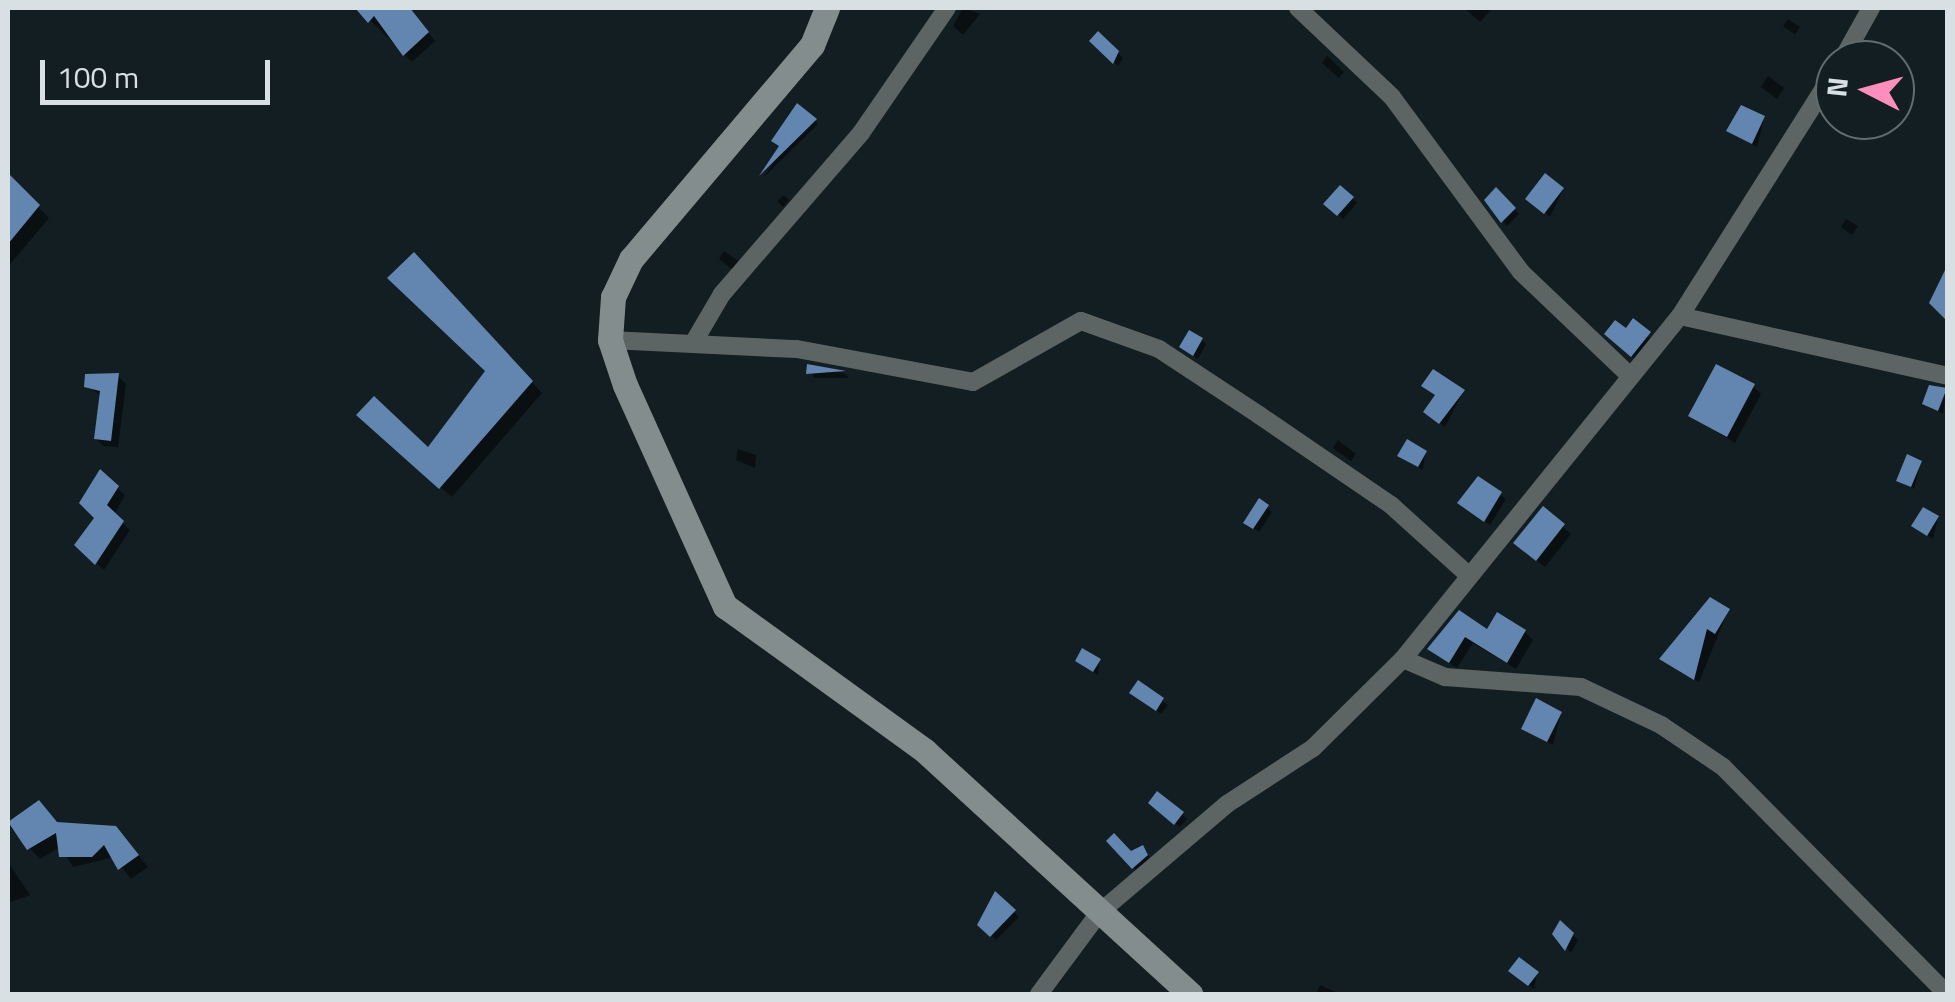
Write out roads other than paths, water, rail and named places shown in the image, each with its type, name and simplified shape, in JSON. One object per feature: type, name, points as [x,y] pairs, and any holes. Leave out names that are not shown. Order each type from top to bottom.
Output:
[{"type":"main road","points":[[827,8],[812,45],[632,259],[613,297],[610,340],[700,567],[724,606],[925,751],[1190,994]]},
{"type":"street","points":[[695,340],[948,8]]},
{"type":"street","points":[[1298,8],[1392,96],[1521,272],[1627,374]]},
{"type":"street","points":[[1853,40],[1871,8]]},
{"type":"street","points":[[1038,994],[1099,913],[1227,804],[1313,748],[1404,660],[1467,574],[1627,374],[1680,316],[1815,103]]},
{"type":"street","points":[[1680,316],[1948,376]]},
{"type":"street","points":[[610,340],[695,340],[972,382],[1081,321],[1159,350],[1259,414],[1391,504],[1467,574]]},
{"type":"street","points":[[1404,660],[1445,678],[1582,687],[1661,726],[1723,767],[1947,994]]}]
